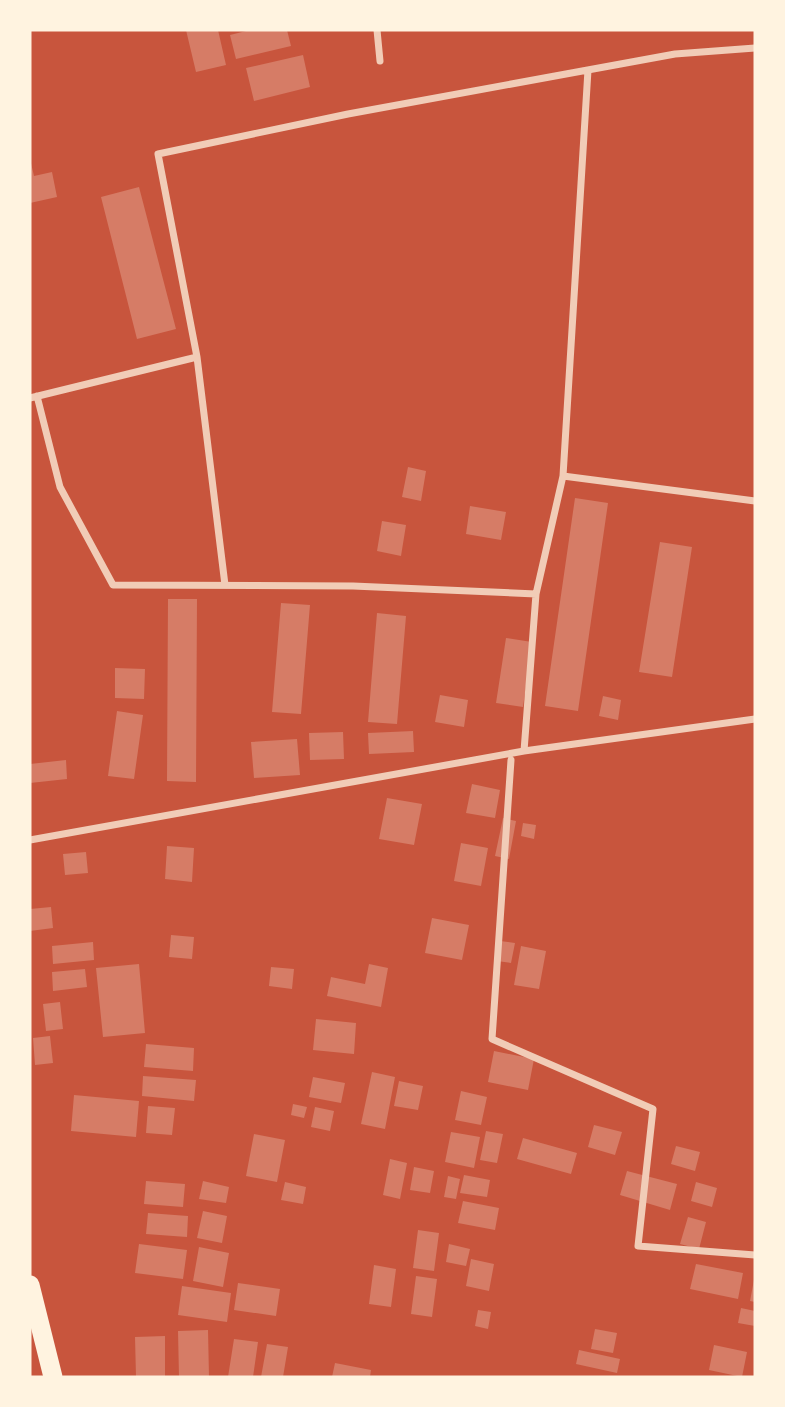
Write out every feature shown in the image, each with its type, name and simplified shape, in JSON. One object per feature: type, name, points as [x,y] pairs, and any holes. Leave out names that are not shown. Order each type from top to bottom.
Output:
[{"type":"highway","points":[[30,1284],[53,1377]]},
{"type":"street","points":[[377,30],[380,61]]},
{"type":"street","points":[[225,585],[197,357],[158,154],[348,114],[675,54],[755,48]]},
{"type":"street","points":[[524,751],[536,594],[563,477],[588,70]]},
{"type":"street","points":[[197,357],[33,397],[60,488],[113,585],[353,586],[536,594]]},
{"type":"street","points":[[563,477],[755,501]]},
{"type":"street","points":[[30,840],[524,751],[755,719]]},
{"type":"street","points":[[511,760],[492,1039],[653,1109],[638,1246],[755,1255]]},
{"type":"building","points":[[186,30],[218,30],[226,65],[196,72]]},
{"type":"building","points":[[250,30],[287,30],[291,46],[236,59],[230,35]]},
{"type":"building","points":[[303,55],[310,87],[254,101],[246,68]]},
{"type":"building","points":[[30,159],[34,176],[52,172],[57,197],[30,203]]},
{"type":"building","points":[[139,187],[176,329],[137,339],[101,197]]},
{"type":"building","points":[[408,467],[426,471],[421,501],[402,497]]},
{"type":"building","points":[[575,498],[608,503],[578,711],[545,706]]},
{"type":"building","points":[[470,506],[506,512],[501,540],[466,534]]},
{"type":"building","points":[[382,521],[406,525],[401,556],[377,551]]},
{"type":"building","points":[[660,542],[692,547],[672,677],[639,672]]},
{"type":"building","points":[[168,599],[197,599],[196,782],[167,781]]},
{"type":"building","points":[[281,603],[310,605],[301,714],[272,712]]},
{"type":"building","points":[[377,613],[406,616],[397,724],[368,722]]},
{"type":"building","points":[[506,638],[532,642],[523,707],[496,703]]},
{"type":"building","points":[[115,668],[145,669],[144,699],[115,698]]},
{"type":"building","points":[[440,695],[468,700],[464,727],[435,722]]},
{"type":"building","points":[[603,696],[621,700],[618,720],[599,716]]},
{"type":"building","points":[[117,711],[143,715],[134,779],[108,776]]},
{"type":"building","points":[[413,731],[414,752],[369,754],[368,733]]},
{"type":"building","points":[[343,732],[344,759],[310,760],[309,733]]},
{"type":"building","points":[[297,739],[300,775],[254,778],[251,742]]},
{"type":"building","points":[[66,760],[67,779],[30,783],[30,764]]},
{"type":"building","points":[[472,784],[500,790],[495,818],[466,813]]},
{"type":"building","points":[[387,798],[422,804],[414,845],[379,839]]},
{"type":"building","points":[[503,818],[516,821],[509,859],[495,856]]},
{"type":"building","points":[[523,823],[536,825],[534,839],[521,836]]},
{"type":"building","points":[[461,843],[488,848],[481,886],[454,881]]},
{"type":"building","points":[[167,846],[194,848],[192,882],[165,879]]},
{"type":"building","points":[[86,852],[88,873],[65,875],[63,854]]},
{"type":"building","points":[[51,907],[53,928],[30,931],[30,909]]},
{"type":"building","points":[[432,918],[469,925],[462,960],[425,953]]},
{"type":"building","points":[[171,935],[194,937],[192,959],[169,957]]},
{"type":"building","points":[[500,941],[515,943],[511,963],[497,961]]},
{"type":"building","points":[[93,942],[94,960],[53,964],[52,946]]},
{"type":"building","points":[[521,946],[546,951],[539,989],[514,985]]},
{"type":"building","points":[[139,964],[145,1033],[103,1037],[96,968]]},
{"type":"building","points":[[369,964],[388,968],[381,1007],[327,996],[331,977],[365,984]]},
{"type":"building","points":[[271,967],[294,969],[292,989],[269,986]]},
{"type":"building","points":[[85,969],[87,987],[53,991],[52,972]]},
{"type":"building","points":[[60,1002],[63,1029],[46,1031],[43,1004]]},
{"type":"building","points":[[316,1019],[356,1023],[354,1054],[313,1050]]},
{"type":"building","points":[[50,1036],[53,1063],[35,1065],[33,1038]]},
{"type":"building","points":[[146,1044],[194,1048],[193,1071],[144,1067]]},
{"type":"building","points":[[494,1051],[534,1059],[528,1090],[488,1082]]},
{"type":"building","points":[[372,1072],[395,1077],[385,1129],[361,1124]]},
{"type":"building","points":[[143,1076],[196,1080],[194,1101],[142,1096]]},
{"type":"building","points":[[313,1077],[345,1083],[341,1103],[309,1097]]},
{"type":"building","points":[[399,1081],[423,1086],[418,1110],[394,1106]]},
{"type":"building","points":[[461,1091],[487,1097],[481,1125],[455,1120]]},
{"type":"building","points":[[74,1095],[139,1101],[136,1137],[71,1131]]},
{"type":"building","points":[[293,1104],[307,1107],[304,1118],[291,1115]]},
{"type":"building","points":[[148,1106],[175,1108],[172,1135],[146,1133]]},
{"type":"building","points":[[315,1107],[334,1111],[330,1131],[311,1127]]},
{"type":"building","points":[[594,1125],[622,1132],[615,1155],[588,1147]]},
{"type":"building","points":[[486,1131],[503,1134],[497,1163],[480,1160]]},
{"type":"building","points":[[451,1132],[480,1137],[474,1168],[445,1162]]},
{"type":"building","points":[[254,1134],[285,1140],[277,1182],[246,1176]]},
{"type":"building","points":[[523,1138],[577,1153],[571,1174],[517,1159]]},
{"type":"building","points":[[676,1146],[700,1152],[695,1171],[671,1164]]},
{"type":"building","points":[[390,1159],[407,1163],[400,1199],[383,1195]]},
{"type":"building","points":[[414,1167],[434,1171],[430,1193],[410,1190]]},
{"type":"building","points":[[627,1171],[677,1184],[670,1210],[620,1195]]},
{"type":"building","points":[[464,1175],[490,1180],[487,1197],[460,1193]]},
{"type":"building","points":[[448,1176],[460,1179],[456,1199],[444,1197]]},
{"type":"building","points":[[146,1181],[185,1184],[183,1207],[144,1204]]},
{"type":"building","points":[[203,1181],[229,1187],[226,1203],[199,1199]]},
{"type":"building","points":[[285,1182],[306,1187],[303,1204],[281,1200]]},
{"type":"building","points":[[696,1182],[717,1188],[712,1207],[691,1201]]},
{"type":"building","points":[[463,1201],[499,1208],[495,1230],[458,1223]]},
{"type":"building","points":[[203,1211],[227,1216],[222,1243],[197,1238]]},
{"type":"building","points":[[148,1213],[188,1216],[187,1237],[146,1234]]},
{"type":"building","points":[[688,1217],[706,1222],[699,1249],[680,1244]]},
{"type":"building","points":[[418,1230],[439,1233],[434,1271],[413,1268]]},
{"type":"building","points":[[139,1244],[187,1250],[183,1279],[135,1273]]},
{"type":"building","points":[[449,1244],[470,1249],[466,1266],[446,1262]]},
{"type":"building","points":[[199,1247],[229,1253],[223,1287],[193,1281]]},
{"type":"building","points":[[471,1259],[494,1264],[489,1291],[466,1286]]},
{"type":"building","points":[[696,1264],[743,1273],[738,1299],[690,1289]]},
{"type":"building","points":[[374,1265],[396,1269],[391,1307],[369,1304]]},
{"type":"building","points":[[416,1276],[437,1279],[432,1317],[411,1314]]},
{"type":"building","points":[[755,1280],[755,1302],[750,1301]]},
{"type":"building","points":[[238,1283],[280,1289],[276,1316],[234,1310]]},
{"type":"building","points":[[182,1286],[231,1293],[227,1322],[178,1315]]},
{"type":"building","points":[[741,1308],[755,1311],[755,1326],[738,1323]]},
{"type":"building","points":[[478,1310],[491,1312],[488,1329],[475,1326]]},
{"type":"building","points":[[595,1329],[617,1333],[613,1353],[591,1349]]},
{"type":"building","points":[[208,1330],[209,1377],[179,1377],[178,1331]]},
{"type":"building","points":[[165,1336],[165,1377],[136,1377],[135,1337]]},
{"type":"building","points":[[234,1339],[258,1342],[253,1377],[228,1377]]},
{"type":"building","points":[[267,1344],[288,1347],[283,1377],[261,1377]]},
{"type":"building","points":[[714,1345],[747,1352],[742,1377],[709,1370]]},
{"type":"building","points":[[579,1350],[620,1359],[617,1373],[576,1364]]},
{"type":"building","points":[[335,1363],[371,1370],[370,1377],[332,1377]]}]
